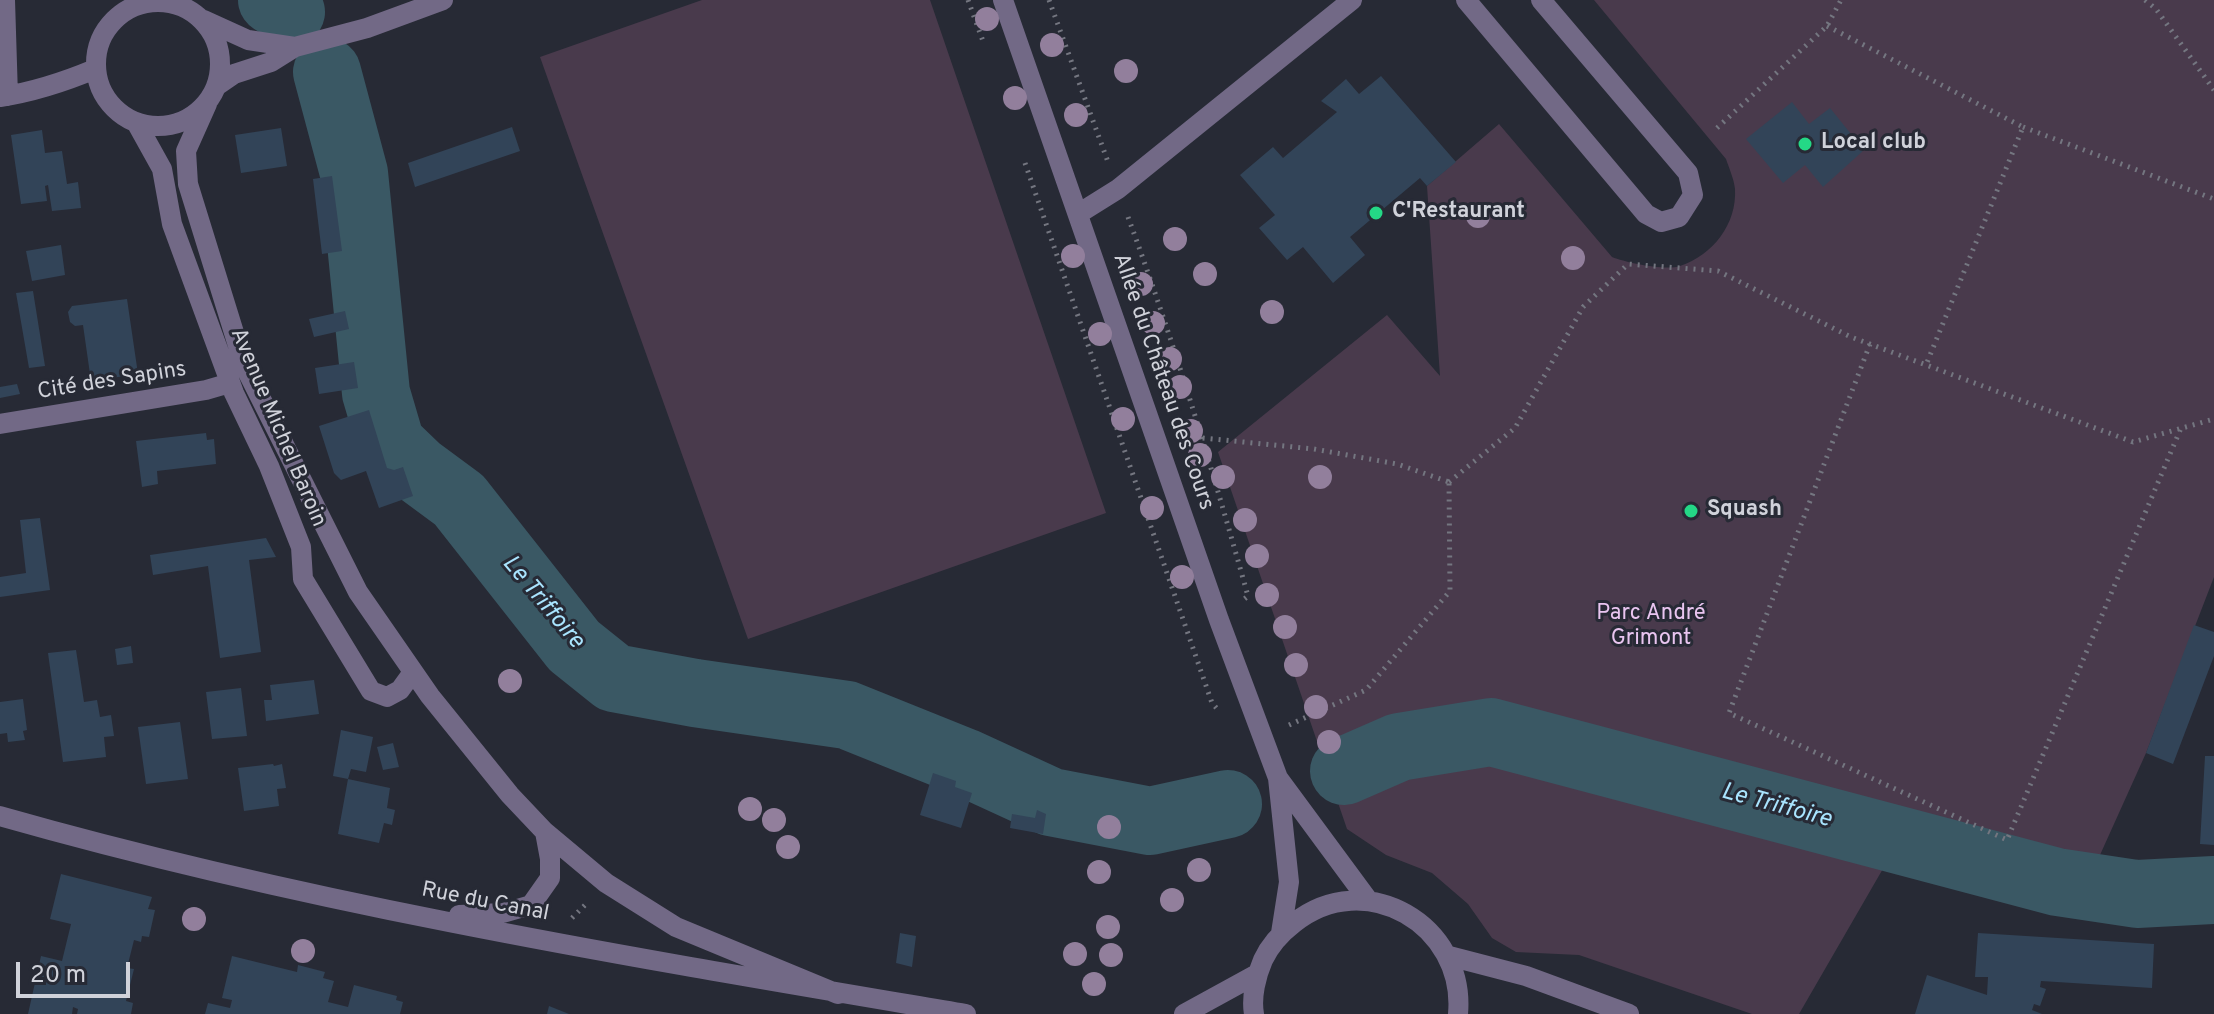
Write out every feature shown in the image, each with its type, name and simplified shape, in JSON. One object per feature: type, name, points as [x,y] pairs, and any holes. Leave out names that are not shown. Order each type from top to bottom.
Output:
[{"type":"street","points":[[5,0],[4,96],[67,81],[95,69]]},
{"type":"street","points":[[118,0],[96,52],[95,69],[98,85],[109,104],[137,124],[165,127],[186,121],[207,104],[218,85],[221,58],[215,37],[201,19]]},
{"type":"street","points":[[218,85],[234,74],[271,62],[295,47],[367,28],[443,0]]},
{"type":"street","name":"Allée du Château des Cours","points":[[1003,0],[1219,620],[1278,778],[1289,882],[1281,933]]},
{"type":"street","points":[[1078,214],[1118,189],[1352,0]]},
{"type":"street","points":[[1466,0],[1646,214],[1661,222],[1679,217],[1693,195],[1688,173],[1541,0]]},
{"type":"street","points":[[110,24],[140,4],[162,1],[179,3],[201,19],[248,40],[295,47]]},
{"type":"street","name":"Avenue Michel Baroin","points":[[207,104],[186,151],[188,184],[244,365],[358,592],[430,696],[510,795],[545,832],[606,883],[676,927],[838,994]]},
{"type":"street","name":"Avenue Michel Baroin","points":[[137,124],[162,169],[172,224],[230,383],[269,466],[301,547],[303,579],[371,691],[387,697],[400,690],[413,672]]},
{"type":"street","name":"Cité des Sapins","points":[[0,424],[206,390],[230,383]]},
{"type":"street","name":"Allée du Château des Cours","points":[[1278,778],[1368,900]]},
{"type":"street","name":"Rue du Canal","points":[[0,816],[107,847],[260,883],[838,994],[966,1014]]},
{"type":"street","points":[[427,917],[503,913],[531,905],[550,878],[545,832]]},
{"type":"street","points":[[1254,1014],[1257,974],[1267,952],[1281,933],[1306,913],[1336,902],[1368,900],[1400,909],[1428,929],[1449,956],[1458,983],[1458,1014]]},
{"type":"street","points":[[1449,956],[1526,976],[1629,1014]]},
{"type":"street","points":[[1184,1014],[1257,974]]},
{"type":"path","points":[[968,0],[989,58]]},
{"type":"path","points":[[1049,0],[1151,280],[1209,460],[1248,596],[1219,620]]},
{"type":"path","points":[[1717,128],[1827,26],[1841,0]]},
{"type":"path","points":[[2145,0],[2156,9],[2214,90]]},
{"type":"path","points":[[1827,26],[2023,127],[2214,199]]},
{"type":"path","points":[[1926,365],[2023,127]]},
{"type":"path","points":[[1025,163],[1212,703]]},
{"type":"path","points":[[1449,482],[1515,428],[1583,307],[1628,264],[1718,271],[1851,337],[2133,442],[2214,419]]},
{"type":"path","points":[[1870,344],[1729,713],[2007,840],[2181,428]]},
{"type":"path","points":[[1158,444],[1193,437],[1314,449],[1397,464],[1449,482]]},
{"type":"path","points":[[1263,738],[1366,690],[1450,591],[1449,482]]},
{"type":"green space","points":[[702,0],[930,0],[1106,513],[748,639],[540,57]]},
{"type":"green space","name":"Parc André Grimont","points":[[1594,0],[2214,0],[2214,577],[2146,753],[2086,886],[1899,841],[1799,1014],[1752,1014],[1579,955],[1516,952],[1492,938],[1468,904],[1432,873],[1386,855],[1347,829],[1218,452],[1387,315],[1440,376],[1427,186],[1499,124],[1612,257],[1646,266],[1680,266],[1703,254],[1721,236],[1735,202],[1734,185],[1726,159]]},
{"type":"building","points":[[1381,76],[1456,162],[1427,186],[1420,178],[1350,237],[1365,255],[1333,283],[1303,247],[1287,260],[1259,228],[1275,215],[1240,175],[1273,147],[1283,158],[1337,112],[1321,101],[1346,79],[1359,94]]},
{"type":"building","name":"Local club","points":[[1792,102],[1809,124],[1830,108],[1864,150],[1823,187],[1805,165],[1783,183],[1746,139]]},
{"type":"building","points":[[512,127],[520,151],[415,187],[408,163]]},
{"type":"building","points":[[281,128],[287,166],[241,173],[235,135]]},
{"type":"building","points":[[42,130],[45,153],[62,151],[67,184],[78,182],[81,208],[52,211],[48,185],[45,186],[47,201],[21,204],[11,135]]},
{"type":"building","points":[[332,176],[342,251],[322,254],[313,179]]},
{"type":"building","points":[[61,245],[65,275],[32,281],[26,251]]},
{"type":"building","points":[[33,291],[45,366],[29,368],[16,293]]},
{"type":"building","points":[[127,299],[138,374],[91,381],[83,325],[75,326],[70,322],[68,312],[72,306]]},
{"type":"building","points":[[345,311],[349,329],[314,337],[309,319]]},
{"type":"building","points":[[354,362],[358,388],[319,394],[315,368]]},
{"type":"building","points":[[17,384],[20,394],[0,398],[0,387]]},
{"type":"building","points":[[369,410],[387,468],[394,470],[403,467],[413,496],[379,508],[366,471],[341,480],[334,473],[319,426]]},
{"type":"building","points":[[206,433],[207,440],[214,439],[216,464],[157,471],[158,484],[142,487],[136,441]]},
{"type":"building","points":[[40,518],[50,590],[0,597],[0,577],[26,573],[20,520]]},
{"type":"building","points":[[266,538],[276,557],[249,560],[261,652],[220,658],[208,566],[153,575],[150,555]]},
{"type":"building","points":[[2194,625],[2214,632],[2214,656],[2173,764],[2146,753]]},
{"type":"building","points":[[131,646],[133,663],[117,665],[115,649]]},
{"type":"building","points":[[76,650],[84,702],[97,700],[100,717],[111,715],[114,736],[104,737],[106,757],[63,762],[48,653]]},
{"type":"building","points":[[314,680],[319,714],[266,721],[264,700],[272,700],[270,685]]},
{"type":"building","points":[[241,688],[247,736],[212,739],[206,692]]},
{"type":"building","points":[[23,699],[27,730],[23,731],[25,740],[8,742],[7,733],[0,734],[0,702]]},
{"type":"building","points":[[180,722],[188,779],[146,784],[138,727]]},
{"type":"building","points":[[341,730],[373,737],[366,772],[351,769],[348,779],[333,776]]},
{"type":"building","points":[[393,743],[399,767],[383,770],[377,747]]},
{"type":"building","points":[[2205,756],[2214,756],[2214,845],[2200,844]]},
{"type":"building","points":[[282,764],[286,788],[277,789],[279,806],[244,811],[238,768]]},
{"type":"building","points":[[933,773],[956,781],[955,787],[972,793],[961,828],[920,815]]},
{"type":"building","points":[[348,779],[390,788],[387,808],[395,810],[392,825],[384,823],[379,843],[338,834]]},
{"type":"building","points":[[1037,810],[1046,814],[1043,834],[1010,828],[1012,814],[1035,818]]},
{"type":"building","points":[[61,874],[152,897],[148,909],[155,910],[149,937],[142,936],[141,942],[134,940],[127,968],[134,969],[126,1001],[133,1003],[131,1014],[77,1014],[78,1009],[73,1007],[72,1014],[28,1014],[41,956],[62,961],[71,924],[50,919]]},
{"type":"building","points":[[900,933],[916,936],[912,967],[896,963]]},
{"type":"building","points":[[1978,933],[2154,944],[2152,988],[2041,981],[2040,987],[2046,989],[2040,1006],[2034,1004],[2032,1010],[2042,1014],[1915,1014],[1927,975],[1987,995],[1988,977],[1975,977]]},
{"type":"building","points":[[232,956],[297,972],[298,965],[325,972],[323,978],[334,981],[328,1002],[348,1007],[354,985],[397,996],[396,1000],[403,1002],[400,1014],[205,1014],[208,1003],[230,1008],[232,1000],[222,998]]},
{"type":"building","points":[[549,1006],[569,1014],[547,1014]]},
{"type":"waterway","name":"Le Triffoire","points":[[272,0],[291,12]]},
{"type":"waterway","name":"Le Triffoire","points":[[327,72],[354,173],[376,393],[391,444],[417,469],[459,500],[574,646],[614,678],[847,715],[964,762],[1051,802],[1150,821],[1228,804]]},
{"type":"waterway","name":"Le Triffoire","points":[[1344,771],[1399,747],[1491,732],[2057,882],[2137,894],[2214,890]]},
{"type":"place","name":"Local club","points":[[1805,144]]},
{"type":"place","name":"C'Restaurant","points":[[1376,213]]},
{"type":"place","name":"Squash","points":[[1691,511]]}]
